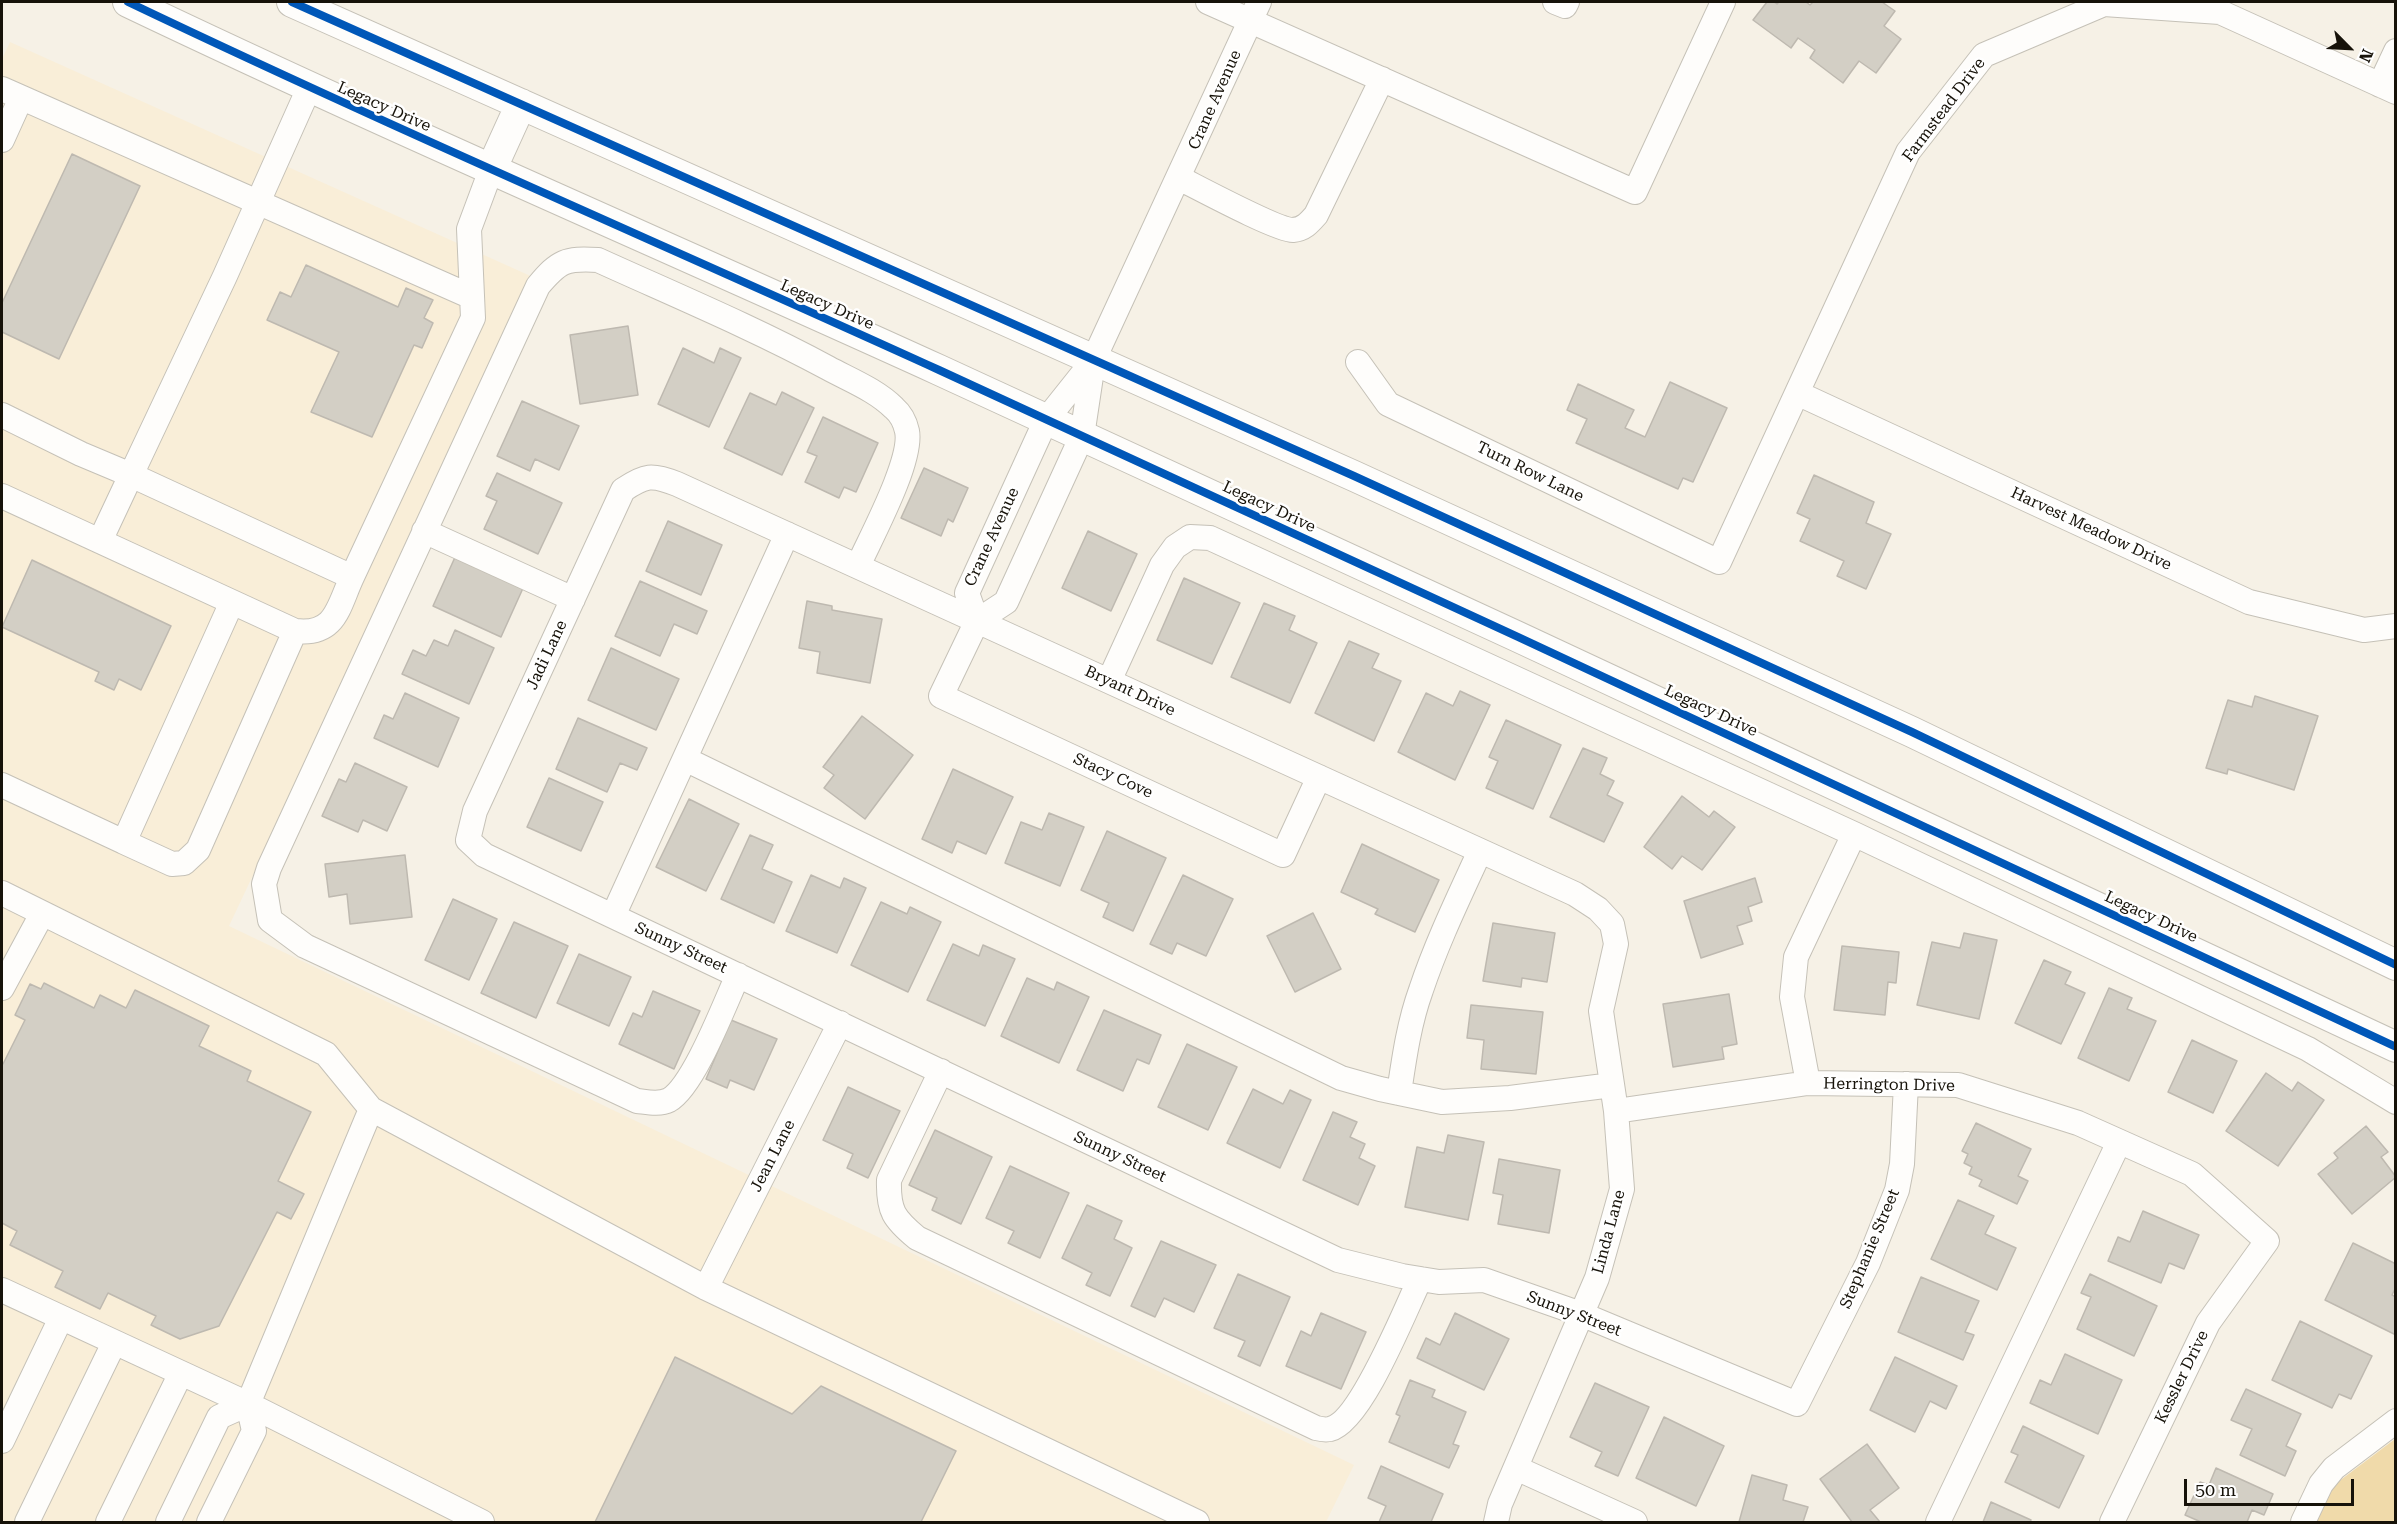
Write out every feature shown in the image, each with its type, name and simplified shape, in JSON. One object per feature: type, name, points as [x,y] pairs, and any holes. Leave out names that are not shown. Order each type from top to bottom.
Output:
[{"type":"main road","name":"Legacy Drive","points":[[128,2],[309,88],[1082,436],[1704,722],[2396,1047]]},
{"type":"main road","points":[[292,2],[1354,476],[1912,732],[2396,965]]},
{"type":"main road","points":[[491,170],[521,104]]},
{"type":"street","points":[[1208,2],[1255,11],[1382,79],[1635,192],[1723,2]]},
{"type":"street","name":"Farmstead Drive","points":[[1719,562],[1908,152],[1984,55],[2104,4],[2220,12],[2388,88]]},
{"type":"street","name":"Crane Avenue","points":[[1093,361],[1082,436],[1006,602],[976,621],[967,593],[1046,420],[1093,361],[1255,11]]},
{"type":"street","points":[[2388,88],[2396,51]]},
{"type":"street","points":[[1179,178],[1292,230],[1304,228],[1316,215],[1382,79]]},
{"type":"street","points":[[100,542],[309,88]]},
{"type":"street","points":[[2,140],[11,94],[472,297]]},
{"type":"street","points":[[2,496],[295,631],[312,633],[332,621],[473,318],[469,229],[491,170]]},
{"type":"street","points":[[738,975],[692,1074],[669,1100],[646,1102],[626,1096],[305,946],[270,920],[264,884],[269,868],[538,286],[563,261],[598,260],[796,351],[877,394],[895,408],[903,419],[908,433],[906,453],[899,475],[858,567]]},
{"type":"street","name":"Turn Row Lane","points":[[1358,362],[1388,404],[1719,562]]},
{"type":"street","name":"Harvest Meadow Drive","points":[[1797,393],[2249,602],[2364,630],[2396,626]]},
{"type":"street","points":[[2,415],[81,454],[352,577]]},
{"type":"street","name":"Bryant Drive","points":[[639,479],[657,476],[1575,894],[1598,909],[1612,924]]},
{"type":"street","name":"Jadi Lane","points":[[468,840],[475,810],[623,490],[639,479]]},
{"type":"street","points":[[424,531],[573,599]]},
{"type":"street","points":[[613,916],[787,534]]},
{"type":"street","points":[[1109,681],[1162,565],[1175,547],[1190,537],[1210,538],[1854,834],[2308,1049],[2396,1102]]},
{"type":"street","points":[[124,842],[232,602]]},
{"type":"street","name":"Stacy Cove","points":[[976,621],[942,696],[1283,855],[1319,777]]},
{"type":"street","points":[[2,785],[172,864],[184,863],[198,850],[295,631]]},
{"type":"street","points":[[685,759],[1341,1077],[1442,1102],[1510,1098],[1612,1085]]},
{"type":"street","points":[[1808,1083],[1792,997],[1796,957],[1854,834]]},
{"type":"street","name":"Sunny Street","points":[[468,840],[484,855],[1338,1260],[1439,1282],[1485,1280],[1581,1314],[1797,1404]]},
{"type":"street","points":[[1399,1093],[1405,1053],[1420,992],[1441,937],[1480,851]]},
{"type":"street","points":[[2,893],[326,1054],[371,1109],[706,1288],[1197,1522]]},
{"type":"street","points":[[2,988],[42,914]]},
{"type":"street","name":"Linda Lane","points":[[1496,1522],[1500,1504],[1597,1278],[1622,1189],[1616,1111],[1600,1011],[1616,944],[1612,924]]},
{"type":"street","name":"Jean Lane","points":[[706,1288],[840,1023]]},
{"type":"street","points":[[941,1071],[889,1180],[888,1197],[892,1213],[899,1224],[917,1238],[1316,1428],[1330,1429],[1339,1424],[1351,1413],[1366,1393],[1420,1279]]},
{"type":"street","name":"Herrington Drive","points":[[1616,1111],[1808,1083],[1958,1084],[2078,1123],[2192,1174],[2267,1241]]},
{"type":"street","name":"Stephanie Street","points":[[1797,1404],[1868,1263],[1897,1190],[1902,1164],[1906,1084]]},
{"type":"street","points":[[209,1522],[254,1431],[248,1404],[371,1109]]},
{"type":"street","points":[[1938,1522],[2119,1142]]},
{"type":"street","name":"Kessler Drive","points":[[2121,1520],[2208,1323],[2267,1241]]},
{"type":"street","points":[[2,1290],[248,1404],[482,1522]]},
{"type":"street","points":[[2,1441],[61,1318]]},
{"type":"street","points":[[27,1522],[114,1343]]},
{"type":"street","points":[[108,1522],[181,1373]]},
{"type":"street","points":[[168,1522],[219,1418],[248,1404]]},
{"type":"street","points":[[2303,1522],[2321,1484],[2334,1468],[2396,1421]]},
{"type":"street","points":[[1516,1468],[1635,1522]]},
{"type":"shaded area","points":[[10,42],[535,278],[229,926],[1354,1465],[1326,1522],[2,1522],[2,59]]},
{"type":"shaded area","points":[[2395,1439],[2395,1522],[2316,1522],[2334,1485]]},
{"type":"building","points":[[1767,2],[1777,4],[1779,2],[1806,2],[1810,5],[1813,2],[1882,2],[1895,11],[1884,26],[1901,39],[1876,73],[1859,61],[1843,83],[1810,58],[1815,50],[1798,38],[1791,48],[1753,20]]},
{"type":"building","points":[[72,154],[140,186],[59,359],[2,332],[2,303]]},
{"type":"building","points":[[306,265],[398,307],[406,288],[433,300],[424,318],[433,323],[422,348],[414,345],[372,437],[311,412],[339,352],[267,320],[280,292],[291,297]]},
{"type":"building","points":[[628,326],[638,395],[580,404],[570,335]]},
{"type":"building","points":[[683,348],[714,363],[720,348],[741,358],[709,427],[658,404]]},
{"type":"building","points":[[1670,382],[1727,408],[1693,482],[1683,478],[1678,489],[1576,443],[1587,419],[1567,410],[1578,384],[1634,410],[1625,428],[1645,437]]},
{"type":"building","points":[[782,392],[814,408],[782,475],[724,448],[750,393],[776,405]]},
{"type":"building","points":[[522,401],[579,426],[559,470],[535,459],[530,471],[497,456]]},
{"type":"building","points":[[823,417],[878,443],[856,492],[844,487],[839,498],[805,482],[817,456],[807,452]]},
{"type":"building","points":[[924,468],[968,488],[953,522],[948,519],[941,536],[901,518]]},
{"type":"building","points":[[497,473],[562,503],[538,554],[484,529],[497,501],[486,496]]},
{"type":"building","points":[[1814,475],[1874,502],[1866,523],[1891,534],[1866,589],[1837,576],[1844,561],[1800,541],[1810,519],[1797,513]]},
{"type":"building","points":[[668,521],[722,545],[701,595],[646,571]]},
{"type":"building","points":[[1088,531],[1137,554],[1111,611],[1062,588]]},
{"type":"building","points":[[456,555],[524,586],[501,637],[433,606]]},
{"type":"building","points":[[32,560],[171,626],[141,690],[119,679],[114,690],[95,681],[99,672],[2,627]]},
{"type":"building","points":[[1184,578],[1240,603],[1212,664],[1157,640]]},
{"type":"building","points":[[640,581],[707,611],[697,634],[674,624],[660,656],[615,636]]},
{"type":"building","points":[[807,601],[832,606],[832,610],[882,619],[870,683],[817,673],[820,652],[799,648]]},
{"type":"building","points":[[1264,603],[1295,616],[1289,630],[1317,643],[1290,703],[1231,677]]},
{"type":"building","points":[[455,630],[494,648],[469,704],[402,674],[413,650],[426,656],[434,640],[448,646]]},
{"type":"building","points":[[1349,641],[1379,654],[1372,668],[1401,681],[1374,741],[1315,713]]},
{"type":"building","points":[[611,648],[679,679],[656,730],[588,700]]},
{"type":"building","points":[[1460,691],[1490,705],[1455,780],[1398,752],[1426,693],[1453,706]]},
{"type":"building","points":[[405,693],[459,718],[438,767],[374,738],[384,715],[393,719]]},
{"type":"building","points":[[2255,696],[2318,716],[2294,790],[2228,769],[2227,774],[2206,768],[2228,700],[2252,707]]},
{"type":"building","points":[[862,716],[913,755],[865,819],[824,788],[834,775],[823,767]]},
{"type":"building","points":[[578,718],[647,748],[637,770],[620,763],[607,792],[556,769]]},
{"type":"building","points":[[1506,720],[1561,745],[1533,809],[1486,788],[1498,761],[1489,757]]},
{"type":"building","points":[[1583,748],[1607,758],[1600,774],[1614,781],[1607,795],[1623,803],[1604,842],[1550,817]]},
{"type":"building","points":[[355,763],[407,787],[387,831],[363,820],[358,832],[322,816],[339,779],[346,782]]},
{"type":"building","points":[[953,769],[1013,797],[986,854],[957,841],[952,853],[922,839]]},
{"type":"building","points":[[549,778],[603,802],[581,851],[527,827]]},
{"type":"building","points":[[1682,796],[1709,817],[1714,811],[1735,827],[1702,870],[1682,856],[1672,869],[1644,847]]},
{"type":"building","points":[[689,799],[739,824],[706,891],[656,867]]},
{"type":"building","points":[[1049,813],[1084,827],[1060,886],[1005,863],[1021,822],[1042,830]]},
{"type":"building","points":[[1107,831],[1166,858],[1133,931],[1103,917],[1109,903],[1081,890]]},
{"type":"building","points":[[750,835],[773,845],[762,869],[792,882],[774,923],[721,899]]},
{"type":"building","points":[[1362,844],[1439,880],[1415,932],[1375,914],[1378,909],[1341,892]]},
{"type":"building","points":[[405,855],[412,917],[350,924],[347,894],[329,897],[325,864]]},
{"type":"building","points":[[811,875],[840,888],[844,878],[866,888],[837,953],[786,931]]},
{"type":"building","points":[[1183,875],[1233,899],[1206,956],[1177,943],[1172,954],[1150,944]]},
{"type":"building","points":[[1755,878],[1762,902],[1748,907],[1752,921],[1737,926],[1743,944],[1701,958],[1684,901]]},
{"type":"building","points":[[453,899],[497,919],[469,980],[425,960]]},
{"type":"building","points":[[881,902],[907,914],[910,907],[941,922],[908,992],[851,965]]},
{"type":"building","points":[[1313,913],[1341,969],[1295,992],[1267,936]]},
{"type":"building","points":[[514,922],[568,946],[536,1018],[481,993]]},
{"type":"building","points":[[1493,923],[1555,933],[1547,982],[1522,978],[1521,987],[1483,981]]},
{"type":"building","points":[[1964,933],[1997,940],[1979,1019],[1917,1005],[1932,942],[1960,948]]},
{"type":"building","points":[[953,944],[979,956],[983,945],[1015,959],[985,1026],[927,1000]]},
{"type":"building","points":[[1842,946],[1899,952],[1896,983],[1888,982],[1885,1015],[1834,1010]]},
{"type":"building","points":[[579,954],[631,977],[609,1026],[557,1003]]},
{"type":"building","points":[[2044,960],[2071,972],[2065,984],[2085,993],[2061,1044],[2015,1023]]},
{"type":"building","points":[[1027,978],[1054,990],[1057,982],[1089,997],[1059,1063],[1001,1036]]},
{"type":"building","points":[[44,983],[94,1008],[100,995],[126,1008],[135,990],[209,1026],[199,1046],[251,1071],[247,1081],[311,1112],[278,1181],[304,1194],[291,1219],[277,1212],[219,1326],[180,1339],[151,1325],[156,1316],[108,1293],[100,1309],[55,1287],[63,1271],[10,1245],[17,1231],[2,1223],[2,1064],[25,1020],[15,1015],[30,984],[41,989]]},
{"type":"building","points":[[2109,988],[2132,998],[2127,1009],[2156,1021],[2129,1081],[2078,1058]]},
{"type":"building","points":[[653,991],[700,1011],[674,1069],[619,1044],[633,1013],[642,1017]]},
{"type":"building","points":[[1729,994],[1737,1044],[1722,1047],[1724,1059],[1673,1067],[1663,1004]]},
{"type":"building","points":[[1471,1005],[1543,1012],[1536,1074],[1481,1069],[1484,1040],[1467,1038]]},
{"type":"building","points":[[1104,1010],[1161,1035],[1149,1064],[1137,1059],[1123,1091],[1077,1070]]},
{"type":"building","points":[[731,1020],[777,1039],[754,1090],[730,1080],[727,1088],[706,1079]]},
{"type":"building","points":[[2192,1040],[2237,1061],[2213,1113],[2168,1092]]},
{"type":"building","points":[[1187,1044],[1237,1067],[1208,1130],[1158,1107]]},
{"type":"building","points":[[2266,1073],[2292,1091],[2298,1082],[2324,1100],[2278,1166],[2226,1131]]},
{"type":"building","points":[[848,1087],[900,1111],[868,1178],[847,1168],[853,1154],[823,1140]]},
{"type":"building","points":[[1253,1089],[1283,1104],[1290,1090],[1311,1100],[1280,1168],[1227,1143]]},
{"type":"building","points":[[1333,1112],[1357,1122],[1350,1137],[1365,1144],[1359,1158],[1375,1166],[1358,1205],[1303,1180]]},
{"type":"building","points":[[1976,1123],[2031,1149],[2018,1176],[2028,1181],[2017,1204],[1979,1186],[1982,1180],[1969,1174],[1972,1167],[1964,1163],[1968,1154],[1962,1151]]},
{"type":"building","points":[[2366,1126],[2388,1152],[2381,1157],[2396,1177],[2352,1214],[2318,1174],[2338,1158],[2334,1153]]},
{"type":"building","points":[[935,1130],[992,1157],[961,1224],[932,1210],[937,1198],[909,1185]]},
{"type":"building","points":[[1448,1135],[1484,1142],[1468,1220],[1405,1207],[1417,1147],[1444,1153]]},
{"type":"building","points":[[1499,1159],[1560,1170],[1549,1233],[1498,1224],[1503,1195],[1493,1193]]},
{"type":"building","points":[[1010,1166],[1069,1193],[1040,1258],[1008,1243],[1014,1231],[986,1218]]},
{"type":"building","points":[[1958,1200],[1994,1216],[1985,1234],[2016,1248],[1997,1290],[1931,1259]]},
{"type":"building","points":[[1087,1205],[1122,1221],[1114,1239],[1132,1248],[1110,1296],[1086,1285],[1092,1273],[1062,1258]]},
{"type":"building","points":[[2143,1211],[2199,1235],[2184,1269],[2169,1263],[2161,1283],[2108,1261],[2118,1237],[2130,1242]]},
{"type":"building","points":[[1161,1241],[1216,1265],[1194,1312],[1164,1298],[1155,1317],[1131,1306]]},
{"type":"building","points":[[2353,1243],[2396,1264],[2396,1287],[2392,1295],[2396,1297],[2396,1335],[2325,1300]]},
{"type":"building","points":[[1238,1274],[1290,1297],[1260,1366],[1238,1356],[1245,1341],[1214,1328]]},
{"type":"building","points":[[2090,1274],[2157,1306],[2134,1356],[2077,1329],[2091,1297],[2081,1293]]},
{"type":"building","points":[[1921,1277],[1979,1301],[1965,1332],[1974,1335],[1963,1360],[1898,1332]]},
{"type":"building","points":[[1321,1313],[1366,1332],[1341,1389],[1286,1366],[1301,1331],[1311,1336]]},
{"type":"building","points":[[1455,1313],[1509,1339],[1484,1390],[1417,1358],[1426,1338],[1440,1345]]},
{"type":"building","points":[[2300,1321],[2372,1356],[2351,1399],[2339,1394],[2332,1408],[2272,1380]]},
{"type":"building","points":[[2065,1354],[2122,1380],[2098,1434],[2030,1403],[2040,1380],[2051,1385]]},
{"type":"building","points":[[675,1357],[792,1414],[821,1386],[956,1451],[921,1522],[595,1522]]},
{"type":"building","points":[[1895,1357],[1957,1386],[1946,1409],[1930,1401],[1915,1432],[1870,1410]]},
{"type":"building","points":[[1410,1380],[1435,1390],[1432,1397],[1466,1412],[1453,1444],[1459,1446],[1449,1468],[1389,1442],[1400,1416],[1396,1414]]},
{"type":"building","points":[[1595,1383],[1649,1407],[1618,1476],[1595,1466],[1602,1452],[1570,1437]]},
{"type":"building","points":[[2246,1389],[2301,1414],[2286,1446],[2296,1451],[2285,1476],[2240,1455],[2252,1429],[2231,1420]]},
{"type":"building","points":[[1664,1417],[1724,1446],[1696,1506],[1636,1478]]},
{"type":"building","points":[[2023,1426],[2084,1456],[2059,1508],[2005,1482],[2018,1455],[2011,1452]]},
{"type":"building","points":[[1867,1444],[1899,1488],[1870,1510],[1880,1522],[1852,1522],[1820,1479]]},
{"type":"building","points":[[1381,1466],[1443,1494],[1431,1522],[1379,1522],[1386,1506],[1368,1498]]},
{"type":"building","points":[[2216,1468],[2273,1494],[2264,1515],[2252,1510],[2247,1522],[2201,1522],[2185,1515],[2200,1482],[2209,1485]]},
{"type":"building","points":[[1752,1475],[1787,1485],[1783,1500],[1808,1507],[1803,1522],[1739,1522]]},
{"type":"building","points":[[1991,1502],[2031,1520],[2030,1522],[1983,1522]]},
{"type":"cycle path","points":[[128,2],[330,96],[1122,454],[2396,1047]]},
{"type":"cycle path","points":[[292,2],[1354,476],[1912,732],[2396,965]]}]
